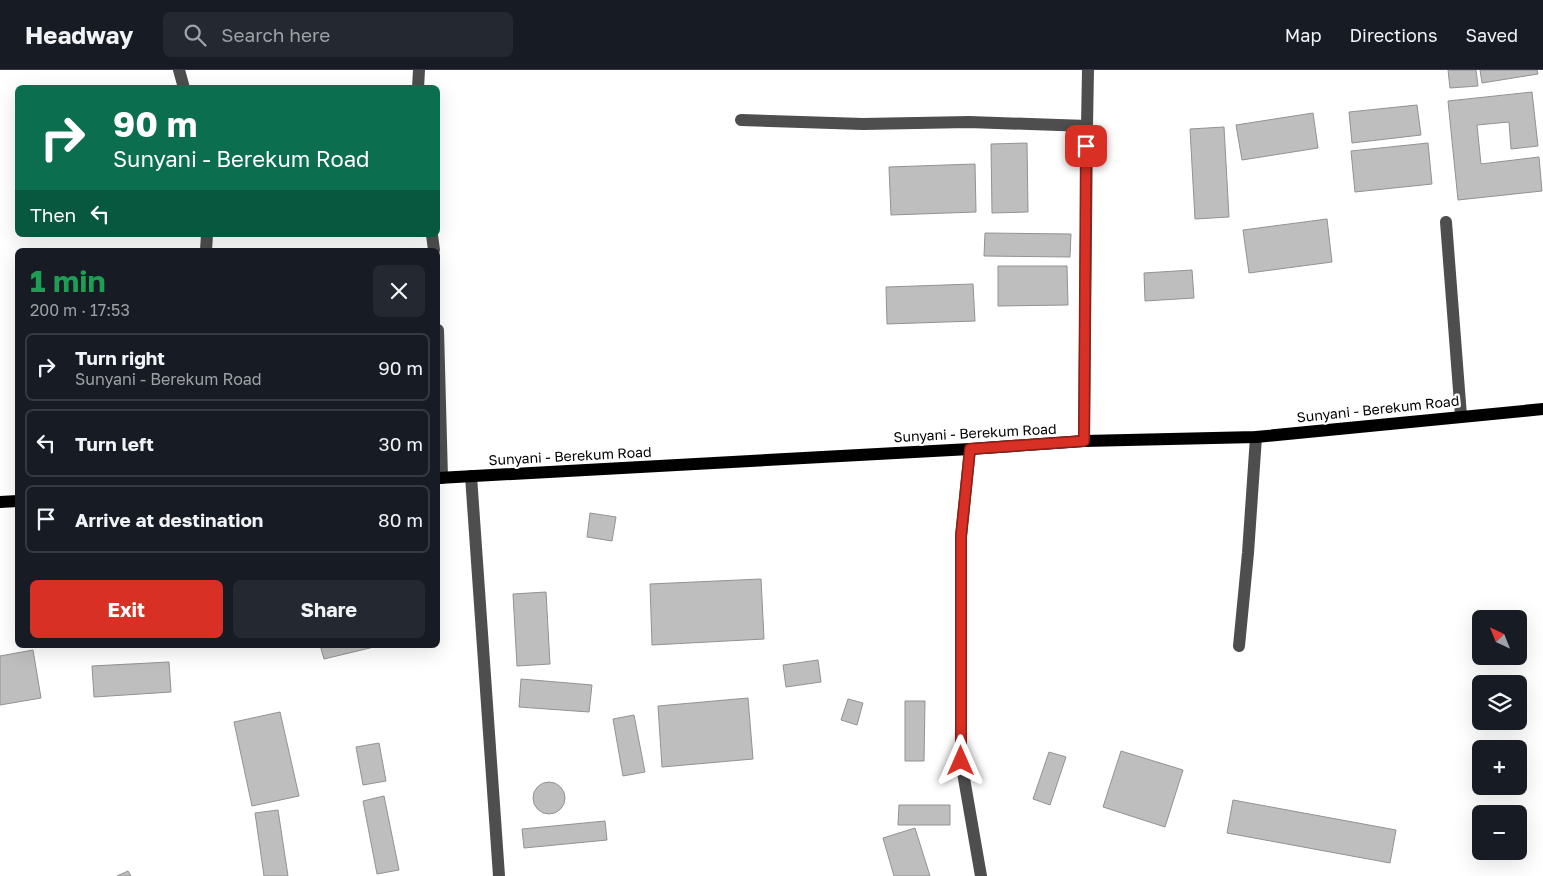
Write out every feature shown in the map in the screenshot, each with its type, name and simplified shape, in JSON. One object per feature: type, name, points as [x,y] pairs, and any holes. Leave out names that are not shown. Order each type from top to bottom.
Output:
[{"type":"main road","name":"Sunyani - Berekum Road","points":[[440,478],[1084,441],[1256,436],[1543,409]]},
{"type":"main road","points":[[0,502],[15,501]]},
{"type":"street","points":[[179,70],[183,85]]},
{"type":"street","points":[[418,85],[419,70]]},
{"type":"street","points":[[1084,441],[1088,70]]},
{"type":"street","points":[[741,120],[863,124],[969,122],[1086,126]]},
{"type":"street","points":[[1446,222],[1461,416]]},
{"type":"street","points":[[1240,646],[1256,436]]},
{"type":"street","points":[[970,449],[961,536],[961,761],[981,876]]},
{"type":"street","points":[[471,476],[500,876]]},
{"type":"building","points":[[1448,70],[1476,70],[1478,86],[1450,88]]},
{"type":"building","points":[[1480,70],[1537,70],[1538,74],[1482,83]]},
{"type":"building","points":[[1532,92],[1538,146],[1511,149],[1509,122],[1477,125],[1481,164],[1539,157],[1542,191],[1458,200],[1448,101]]},
{"type":"building","points":[[1417,105],[1421,135],[1352,143],[1349,112]]},
{"type":"building","points":[[1313,113],[1318,148],[1242,160],[1236,125]]},
{"type":"building","points":[[1224,127],[1229,217],[1195,219],[1190,129]]},
{"type":"building","points":[[1027,143],[1028,212],[992,213],[991,144]]},
{"type":"building","points":[[1428,143],[1432,184],[1355,192],[1351,151]]},
{"type":"building","points":[[975,164],[976,212],[891,215],[889,167]]},
{"type":"building","points":[[1327,219],[1332,262],[1249,273],[1243,230]]},
{"type":"building","points":[[985,233],[1071,234],[1070,257],[984,256]]},
{"type":"building","points":[[998,266],[1067,266],[1068,305],[998,306]]},
{"type":"building","points":[[1192,270],[1194,298],[1145,301],[1144,273]]},
{"type":"building","points":[[973,284],[975,321],[887,324],[886,287]]},
{"type":"building","points":[[590,513],[616,517],[612,541],[587,537]]},
{"type":"building","points":[[761,579],[764,639],[652,645],[650,584]]},
{"type":"building","points":[[546,592],[550,664],[517,666],[513,594]]},
{"type":"building","points":[[321,648],[370,648],[324,659]]},
{"type":"building","points":[[33,650],[41,698],[0,705],[0,656]]},
{"type":"building","points":[[818,660],[821,682],[786,687],[783,665]]},
{"type":"building","points":[[169,662],[171,692],[94,697],[92,666]]},
{"type":"building","points":[[521,679],[592,685],[589,712],[519,707]]},
{"type":"building","points":[[748,698],[753,759],[662,767],[658,706]]},
{"type":"building","points":[[848,699],[863,703],[857,725],[841,720]]},
{"type":"building","points":[[905,701],[925,701],[924,761],[905,761]]},
{"type":"building","points":[[280,712],[299,796],[252,806],[234,722]]},
{"type":"building","points":[[634,715],[645,772],[623,776],[613,719]]},
{"type":"building","points":[[379,743],[386,781],[363,785],[356,747]]},
{"type":"building","points":[[1121,751],[1183,770],[1165,827],[1103,807]]},
{"type":"building","points":[[1049,752],[1066,757],[1050,805],[1033,799]]},
{"type":"building","points":[[549,782],[560,787],[565,798],[560,809],[549,814],[538,809],[533,798],[538,787]]},
{"type":"building","points":[[384,796],[399,870],[377,874],[363,801]]},
{"type":"building","points":[[1233,800],[1396,830],[1390,863],[1227,833]]},
{"type":"building","points":[[899,805],[950,805],[950,825],[898,825]]},
{"type":"building","points":[[278,810],[288,876],[264,876],[255,813]]},
{"type":"building","points":[[605,821],[607,840],[524,848],[522,829]]},
{"type":"building","points":[[915,828],[930,876],[894,876],[883,838]]},
{"type":"building","points":[[128,871],[131,876],[117,876]]},
{"type":"route","points":[[961,761],[961,536],[970,449],[1084,441],[1086,146]]}]
